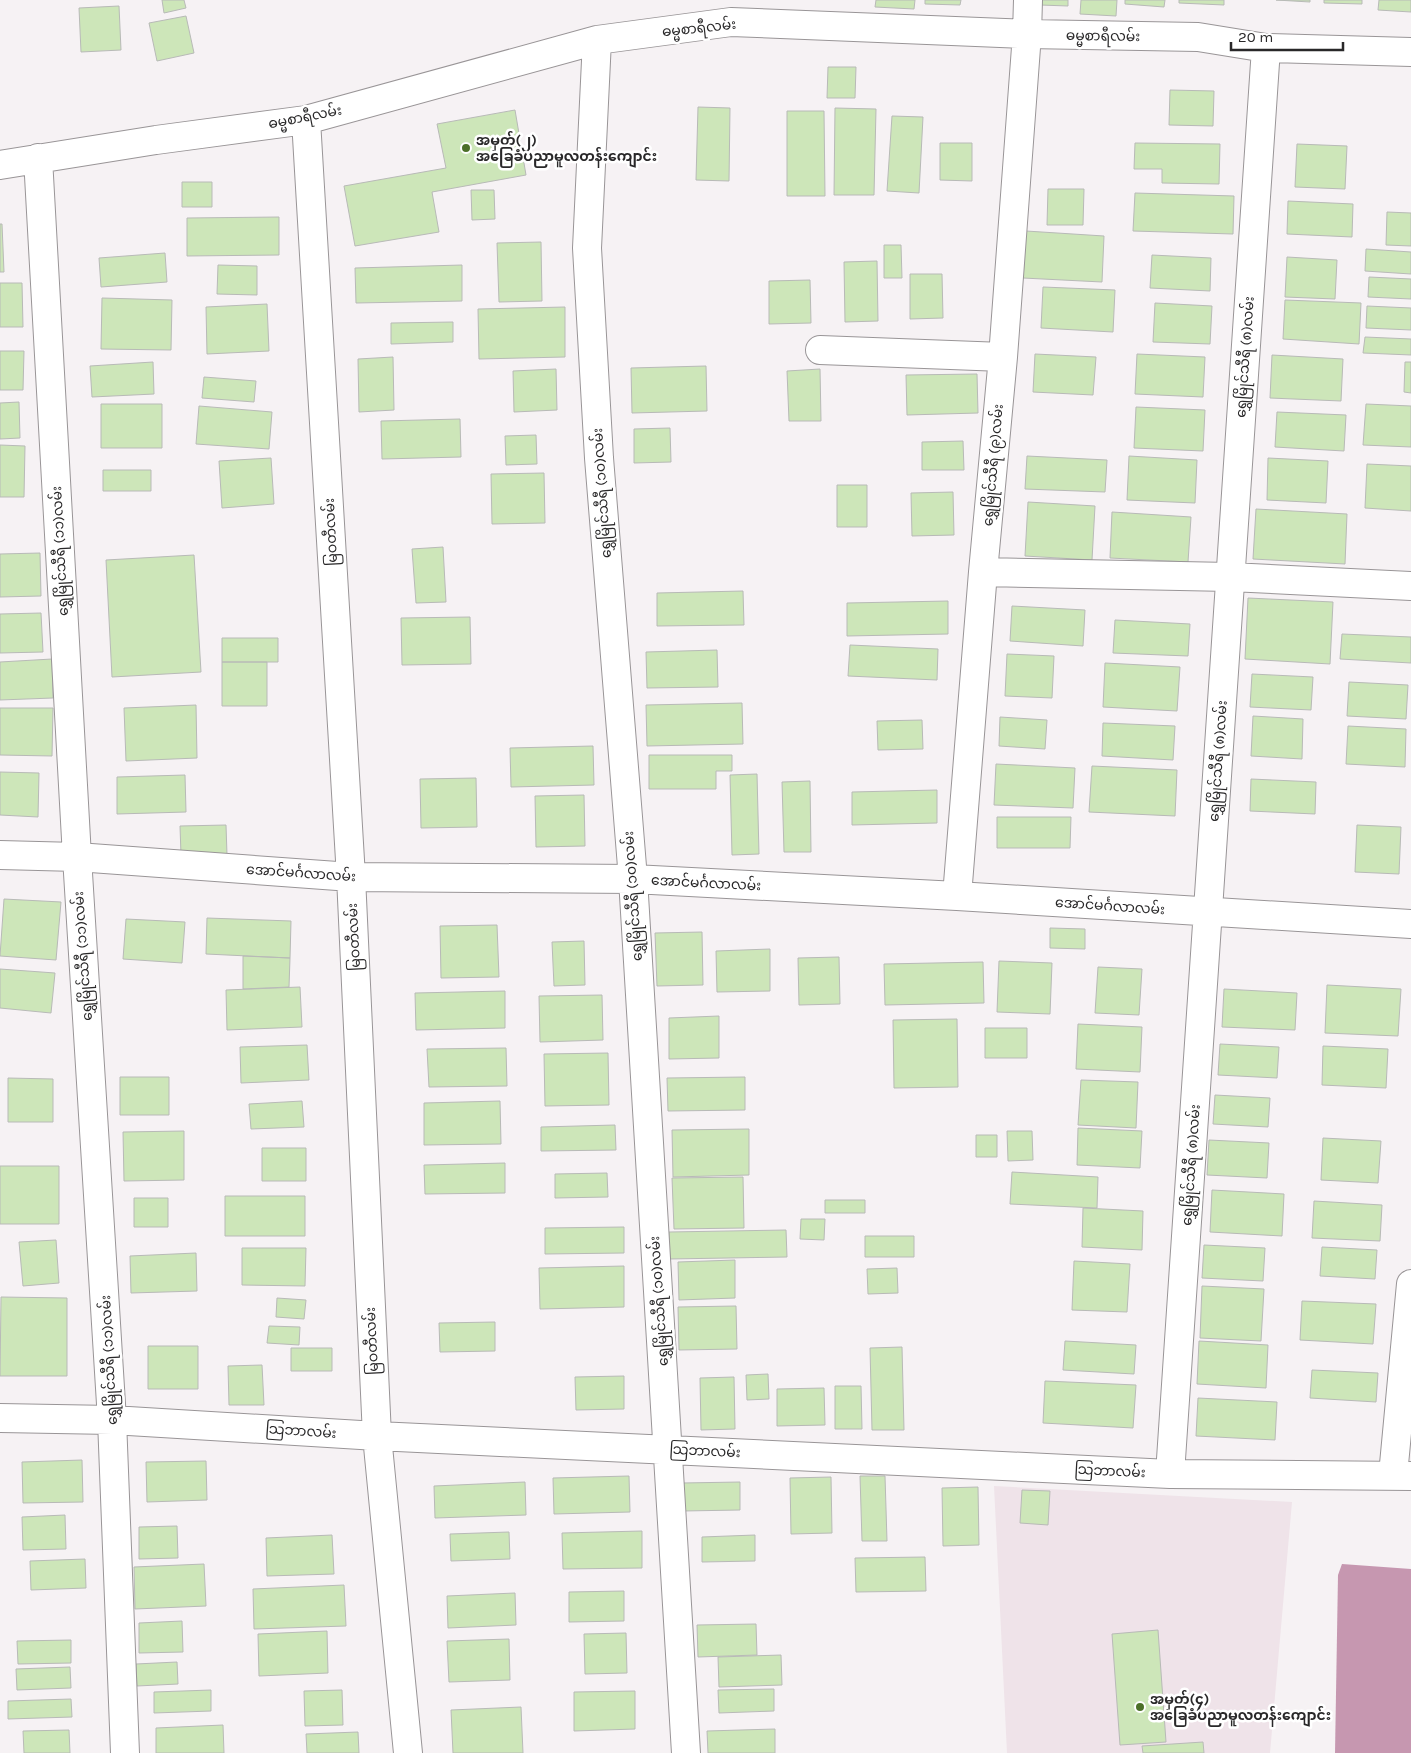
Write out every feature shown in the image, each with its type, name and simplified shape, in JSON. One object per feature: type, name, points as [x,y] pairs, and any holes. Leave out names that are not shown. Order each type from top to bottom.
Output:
[{"type":"street","name":"ရွှေမြိုင်သီရီ (၉)လမ်း","points":[[957,896],[1004,357],[1028,0]]},
{"type":"street","name":"ဓမ္မစာရီလမ်း","points":[[0,166],[38,158],[306,120],[597,40],[731,22],[1027,34],[1198,37],[1266,48],[1411,52]]},
{"type":"street","name":"ရွှေမြိုင်သီရီ (၁၀)လမ်း","points":[[597,40],[587,248],[599,458],[633,880],[686,1753]]},
{"type":"street","name":"ရွှေမြိုင်သီရီ (၈)လမ်း","points":[[1170,1474],[1266,48]]},
{"type":"street","name":"မြဝတီလမ်း","points":[[306,120],[351,877],[377,1436],[408,1753]]},
{"type":"street","name":"ရွှေမြိုင်သီရီ (၁၁)လမ်း","points":[[38,158],[77,857],[112,1420],[125,1753]]},
{"type":"street","points":[[820,350],[1004,357]]},
{"type":"street","points":[[984,572],[1230,578],[1411,586]]},
{"type":"street","name":"အောင်မင်္ဂလာလမ်း","points":[[0,856],[77,857],[351,877],[633,880],[957,896],[1411,924]]},
{"type":"street","points":[[1402,1475],[1411,1284]]},
{"type":"street","name":"သြဘာလမ်း","points":[[0,1418],[112,1420],[377,1436],[1170,1474],[1402,1475]]},
{"type":"shaded area","points":[[994,1486],[1292,1502],[1270,1753],[1007,1753]]},
{"type":"shaded area","points":[[1342,1564],[1411,1569],[1411,1753],[1335,1753],[1338,1575]]},
{"type":"building","points":[[162,0],[184,0],[186,8],[164,13]]},
{"type":"building","points":[[876,0],[915,0],[914,9],[875,7]]},
{"type":"building","points":[[925,0],[961,0],[960,5],[925,4]]},
{"type":"building","points":[[1041,0],[1068,0],[1068,6],[1040,5]]},
{"type":"building","points":[[1081,0],[1117,0],[1116,16],[1080,14]]},
{"type":"building","points":[[1125,0],[1165,0],[1164,7],[1125,4]]},
{"type":"building","points":[[1179,0],[1224,0],[1224,5],[1179,3]]},
{"type":"building","points":[[1276,0],[1310,0],[1310,2]]},
{"type":"building","points":[[1324,0],[1362,0],[1362,4],[1324,3]]},
{"type":"building","points":[[1379,0],[1411,0],[1411,12],[1378,10]]},
{"type":"building","points":[[119,6],[121,50],[81,52],[79,8]]},
{"type":"building","points":[[186,16],[194,53],[157,61],[149,23]]},
{"type":"building","points":[[828,67],[856,67],[855,98],[827,98]]},
{"type":"building","points":[[1170,90],[1214,91],[1213,126],[1169,125]]},
{"type":"building","points":[[698,107],[730,108],[729,181],[696,180]]},
{"type":"building","points":[[835,108],[876,109],[874,195],[834,195]]},
{"type":"building","points":[[515,110],[526,175],[432,192],[439,232],[355,246],[344,186],[446,168],[437,124]]},
{"type":"building","points":[[787,111],[824,111],[825,196],[787,196]]},
{"type":"building","points":[[892,116],[923,117],[919,193],[887,191]]},
{"type":"building","points":[[940,143],[972,143],[972,181],[940,180]]},
{"type":"building","points":[[1135,143],[1220,144],[1219,184],[1162,183],[1162,169],[1134,169]]},
{"type":"building","points":[[1297,144],[1347,146],[1345,189],[1295,187]]},
{"type":"building","points":[[182,182],[212,182],[212,207],[182,207]]},
{"type":"building","points":[[1048,189],[1084,189],[1083,225],[1047,225]]},
{"type":"building","points":[[471,190],[494,190],[495,219],[472,220]]},
{"type":"building","points":[[1135,193],[1234,196],[1233,234],[1133,231]]},
{"type":"building","points":[[1288,201],[1353,204],[1352,237],[1287,234]]},
{"type":"building","points":[[1387,212],[1411,213],[1411,246],[1386,245]]},
{"type":"building","points":[[279,217],[279,255],[187,256],[187,218]]},
{"type":"building","points":[[0,224],[2,224],[4,272],[0,272]]},
{"type":"building","points":[[1026,231],[1104,236],[1102,282],[1023,278]]},
{"type":"building","points":[[541,242],[542,301],[499,302],[497,243]]},
{"type":"building","points":[[884,245],[901,245],[902,278],[884,278]]},
{"type":"building","points":[[1366,249],[1411,252],[1411,274],[1365,271]]},
{"type":"building","points":[[165,253],[167,282],[101,287],[99,258]]},
{"type":"building","points":[[1152,255],[1211,258],[1210,291],[1150,288]]},
{"type":"building","points":[[1287,257],[1337,260],[1335,299],[1285,297]]},
{"type":"building","points":[[877,261],[878,321],[845,322],[844,262]]},
{"type":"building","points":[[218,265],[257,266],[257,295],[217,294]]},
{"type":"building","points":[[462,265],[462,301],[356,303],[355,268]]},
{"type":"building","points":[[910,274],[942,274],[943,318],[910,319]]},
{"type":"building","points":[[1369,277],[1411,279],[1411,299],[1368,297]]},
{"type":"building","points":[[810,280],[811,323],[769,324],[769,281]]},
{"type":"building","points":[[0,283],[22,283],[23,327],[0,327]]},
{"type":"building","points":[[1043,287],[1115,290],[1113,332],[1041,328]]},
{"type":"building","points":[[102,298],[172,300],[171,350],[101,349]]},
{"type":"building","points":[[1285,300],[1361,303],[1359,344],[1283,339]]},
{"type":"building","points":[[1155,303],[1212,306],[1210,344],[1153,342]]},
{"type":"building","points":[[267,304],[269,351],[207,354],[206,307]]},
{"type":"building","points":[[1367,306],[1411,308],[1411,330],[1366,328]]},
{"type":"building","points":[[565,307],[565,357],[479,359],[478,309]]},
{"type":"building","points":[[453,322],[453,342],[391,344],[391,323]]},
{"type":"building","points":[[1365,337],[1411,339],[1411,355],[1363,353]]},
{"type":"building","points":[[0,351],[24,351],[23,390],[0,390]]},
{"type":"building","points":[[1035,354],[1096,357],[1093,395],[1033,392]]},
{"type":"building","points":[[1137,354],[1205,357],[1203,397],[1135,394]]},
{"type":"building","points":[[1272,355],[1343,359],[1341,401],[1270,398]]},
{"type":"building","points":[[393,357],[394,410],[359,412],[358,359]]},
{"type":"building","points":[[153,362],[154,394],[92,397],[90,366]]},
{"type":"building","points":[[1405,362],[1411,362],[1411,393],[1404,392]]},
{"type":"building","points":[[706,366],[707,411],[632,413],[631,368]]},
{"type":"building","points":[[556,369],[557,410],[514,412],[513,371]]},
{"type":"building","points":[[820,369],[821,421],[789,421],[787,371]]},
{"type":"building","points":[[977,374],[978,413],[907,415],[906,375]]},
{"type":"building","points":[[204,377],[256,381],[254,402],[202,398]]},
{"type":"building","points":[[19,402],[20,438],[0,439],[0,403]]},
{"type":"building","points":[[101,404],[162,404],[162,448],[101,448]]},
{"type":"building","points":[[1366,404],[1411,406],[1411,447],[1363,445]]},
{"type":"building","points":[[199,406],[272,412],[269,449],[196,444]]},
{"type":"building","points":[[1136,407],[1205,410],[1203,451],[1134,448]]},
{"type":"building","points":[[1277,412],[1346,415],[1344,451],[1275,447]]},
{"type":"building","points":[[460,419],[461,457],[382,459],[381,421]]},
{"type":"building","points":[[670,428],[671,462],[634,463],[634,429]]},
{"type":"building","points":[[536,435],[537,464],[506,465],[505,436]]},
{"type":"building","points":[[963,441],[964,470],[922,470],[922,442]]},
{"type":"building","points":[[0,445],[25,446],[24,497],[0,497]]},
{"type":"building","points":[[1027,456],[1107,460],[1105,492],[1025,489]]},
{"type":"building","points":[[1129,456],[1197,460],[1195,503],[1127,500]]},
{"type":"building","points":[[271,458],[274,504],[222,508],[219,461]]},
{"type":"building","points":[[1268,458],[1328,461],[1326,503],[1267,500]]},
{"type":"building","points":[[1367,464],[1411,466],[1411,511],[1365,508]]},
{"type":"building","points":[[103,470],[151,470],[151,491],[103,491]]},
{"type":"building","points":[[544,473],[545,523],[492,524],[491,474]]},
{"type":"building","points":[[837,485],[867,485],[867,527],[837,527]]},
{"type":"building","points":[[953,492],[954,535],[912,536],[911,493]]},
{"type":"building","points":[[1028,502],[1095,506],[1092,560],[1025,556]]},
{"type":"building","points":[[1256,509],[1347,514],[1345,564],[1253,559]]},
{"type":"building","points":[[1112,512],[1191,517],[1188,562],[1110,558]]},
{"type":"building","points":[[443,547],[446,602],[416,603],[412,549]]},
{"type":"building","points":[[40,553],[41,596],[0,597],[0,554]]},
{"type":"building","points":[[194,555],[201,672],[112,677],[106,560]]},
{"type":"building","points":[[743,591],[744,625],[657,626],[657,593]]},
{"type":"building","points":[[1248,598],[1333,602],[1330,664],[1245,659]]},
{"type":"building","points":[[948,601],[948,634],[847,636],[847,603]]},
{"type":"building","points":[[1012,606],[1085,610],[1083,646],[1010,641]]},
{"type":"building","points":[[41,613],[43,652],[0,653],[0,614]]},
{"type":"building","points":[[470,617],[471,664],[402,665],[401,618]]},
{"type":"building","points":[[1115,620],[1190,624],[1188,656],[1113,653]]},
{"type":"building","points":[[1342,634],[1411,637],[1411,663],[1340,659]]},
{"type":"building","points":[[222,638],[278,638],[278,662],[222,662]]},
{"type":"building","points":[[850,645],[938,649],[937,680],[848,676]]},
{"type":"building","points":[[717,650],[718,687],[647,688],[646,652]]},
{"type":"building","points":[[1007,654],[1054,656],[1052,698],[1005,696]]},
{"type":"building","points":[[52,659],[53,698],[0,700],[0,662]]},
{"type":"building","points":[[222,662],[267,662],[267,706],[222,706]]},
{"type":"building","points":[[1105,663],[1180,667],[1177,711],[1103,707]]},
{"type":"building","points":[[1252,674],[1313,677],[1311,710],[1250,707]]},
{"type":"building","points":[[1349,682],[1408,685],[1406,719],[1347,716]]},
{"type":"building","points":[[742,703],[743,744],[647,746],[646,705]]},
{"type":"building","points":[[196,705],[197,758],[126,761],[124,708]]},
{"type":"building","points":[[0,708],[53,708],[52,756],[0,755]]},
{"type":"building","points":[[1253,716],[1303,719],[1302,759],[1251,756]]},
{"type":"building","points":[[1000,717],[1047,720],[1045,749],[999,746]]},
{"type":"building","points":[[922,720],[923,749],[878,750],[877,721]]},
{"type":"building","points":[[1103,723],[1175,726],[1173,760],[1102,756]]},
{"type":"building","points":[[1348,726],[1406,729],[1405,767],[1346,764]]},
{"type":"building","points":[[593,746],[594,785],[511,787],[510,748]]},
{"type":"building","points":[[649,755],[732,755],[732,771],[716,771],[716,789],[649,789]]},
{"type":"building","points":[[996,764],[1075,768],[1073,808],[994,805]]},
{"type":"building","points":[[1092,766],[1177,770],[1175,816],[1089,812]]},
{"type":"building","points":[[0,772],[39,773],[38,817],[0,815]]},
{"type":"building","points":[[757,774],[759,854],[732,855],[730,775]]},
{"type":"building","points":[[185,775],[186,812],[117,814],[117,777]]},
{"type":"building","points":[[476,778],[477,827],[421,828],[420,779]]},
{"type":"building","points":[[1251,779],[1316,782],[1315,814],[1250,811]]},
{"type":"building","points":[[810,781],[811,852],[784,852],[782,782]]},
{"type":"building","points":[[937,790],[937,823],[852,825],[852,792]]},
{"type":"building","points":[[584,795],[585,846],[536,847],[535,796]]},
{"type":"building","points":[[997,817],[1071,817],[1070,848],[997,848]]},
{"type":"building","points":[[226,825],[227,855],[181,855],[180,826]]},
{"type":"building","points":[[1357,825],[1401,827],[1399,874],[1355,872]]},
{"type":"building","points":[[4,899],[61,902],[56,960],[0,956]]},
{"type":"building","points":[[207,918],[291,921],[290,958],[206,954]]},
{"type":"building","points":[[126,919],[185,922],[182,963],[123,959]]},
{"type":"building","points":[[497,925],[499,977],[441,978],[440,926]]},
{"type":"building","points":[[1050,928],[1085,929],[1085,949],[1050,948]]},
{"type":"building","points":[[702,932],[703,985],[657,986],[655,933]]},
{"type":"building","points":[[584,941],[585,985],[554,986],[552,942]]},
{"type":"building","points":[[770,949],[770,991],[717,992],[716,951]]},
{"type":"building","points":[[243,956],[290,958],[289,987],[243,989]]},
{"type":"building","points":[[839,957],[840,1004],[799,1005],[798,958]]},
{"type":"building","points":[[999,961],[1052,963],[1050,1014],[997,1012]]},
{"type":"building","points":[[983,962],[984,1003],[885,1005],[884,964]]},
{"type":"building","points":[[1098,967],[1142,969],[1139,1015],[1095,1013]]},
{"type":"building","points":[[0,969],[55,973],[51,1013],[0,1008]]},
{"type":"building","points":[[1327,985],[1401,989],[1398,1036],[1325,1033]]},
{"type":"building","points":[[300,987],[302,1027],[227,1030],[226,990]]},
{"type":"building","points":[[1224,989],[1297,993],[1295,1030],[1222,1027]]},
{"type":"building","points":[[505,991],[505,1028],[416,1030],[415,993]]},
{"type":"building","points":[[602,995],[603,1040],[540,1042],[539,996]]},
{"type":"building","points":[[719,1016],[719,1058],[669,1059],[669,1018]]},
{"type":"building","points":[[957,1019],[958,1087],[894,1088],[893,1020]]},
{"type":"building","points":[[1078,1024],[1142,1027],[1140,1072],[1076,1069]]},
{"type":"building","points":[[985,1028],[1027,1028],[1027,1058],[985,1058]]},
{"type":"building","points":[[1220,1044],[1279,1047],[1277,1078],[1218,1075]]},
{"type":"building","points":[[307,1045],[309,1080],[241,1083],[240,1047]]},
{"type":"building","points":[[1323,1046],[1388,1049],[1386,1088],[1322,1085]]},
{"type":"building","points":[[506,1048],[507,1086],[429,1087],[427,1049]]},
{"type":"building","points":[[608,1053],[609,1105],[545,1106],[544,1054]]},
{"type":"building","points":[[120,1077],[169,1077],[169,1115],[120,1115]]},
{"type":"building","points":[[745,1077],[745,1110],[668,1111],[667,1078]]},
{"type":"building","points":[[8,1078],[53,1079],[53,1122],[8,1122]]},
{"type":"building","points":[[1081,1080],[1138,1082],[1136,1128],[1078,1125]]},
{"type":"building","points":[[1215,1095],[1270,1098],[1268,1127],[1213,1124]]},
{"type":"building","points":[[302,1101],[304,1127],[251,1129],[249,1104]]},
{"type":"building","points":[[500,1101],[501,1144],[424,1145],[424,1103]]},
{"type":"building","points":[[615,1125],[616,1150],[541,1151],[541,1127]]},
{"type":"building","points":[[1078,1128],[1142,1131],[1140,1168],[1077,1165]]},
{"type":"building","points":[[749,1129],[749,1175],[673,1177],[672,1130]]},
{"type":"building","points":[[184,1131],[184,1180],[124,1181],[123,1132]]},
{"type":"building","points":[[1007,1131],[1032,1131],[1033,1160],[1008,1161]]},
{"type":"building","points":[[976,1135],[997,1135],[997,1157],[976,1157]]},
{"type":"building","points":[[1323,1138],[1381,1141],[1378,1183],[1321,1180]]},
{"type":"building","points":[[1209,1140],[1269,1143],[1267,1178],[1207,1175]]},
{"type":"building","points":[[262,1148],[306,1148],[306,1181],[262,1181]]},
{"type":"building","points":[[505,1163],[505,1193],[425,1194],[424,1165]]},
{"type":"building","points":[[0,1166],[59,1166],[59,1224],[0,1224]]},
{"type":"building","points":[[1012,1172],[1098,1177],[1097,1208],[1010,1204]]},
{"type":"building","points":[[607,1173],[608,1197],[555,1198],[555,1174]]},
{"type":"building","points":[[743,1177],[744,1228],[674,1229],[672,1178]]},
{"type":"building","points":[[1212,1190],[1284,1194],[1282,1236],[1210,1232]]},
{"type":"building","points":[[225,1196],[305,1196],[305,1236],[225,1236]]},
{"type":"building","points":[[134,1198],[168,1198],[168,1227],[134,1227]]},
{"type":"building","points":[[825,1200],[865,1200],[865,1213],[825,1213]]},
{"type":"building","points":[[1314,1201],[1382,1205],[1380,1241],[1312,1238]]},
{"type":"building","points":[[1083,1208],[1143,1211],[1142,1250],[1082,1247]]},
{"type":"building","points":[[801,1219],[825,1219],[824,1240],[800,1239]]},
{"type":"building","points":[[624,1227],[624,1253],[545,1254],[545,1228]]},
{"type":"building","points":[[786,1230],[787,1257],[669,1259],[669,1232]]},
{"type":"building","points":[[865,1236],[914,1236],[914,1257],[865,1257]]},
{"type":"building","points":[[56,1240],[59,1283],[23,1286],[19,1242]]},
{"type":"building","points":[[1204,1245],[1265,1248],[1263,1281],[1202,1278]]},
{"type":"building","points":[[1322,1247],[1377,1250],[1375,1279],[1320,1276]]},
{"type":"building","points":[[242,1248],[306,1248],[305,1286],[242,1285]]},
{"type":"building","points":[[196,1253],[197,1291],[131,1293],[130,1256]]},
{"type":"building","points":[[735,1260],[735,1298],[679,1300],[678,1262]]},
{"type":"building","points":[[1074,1261],[1130,1264],[1127,1312],[1072,1310]]},
{"type":"building","points":[[624,1266],[624,1307],[540,1309],[539,1268]]},
{"type":"building","points":[[897,1268],[898,1293],[868,1294],[867,1269]]},
{"type":"building","points":[[1202,1286],[1264,1289],[1261,1341],[1200,1338]]},
{"type":"building","points":[[1,1297],[67,1298],[67,1376],[0,1376]]},
{"type":"building","points":[[277,1298],[306,1300],[304,1319],[276,1317]]},
{"type":"building","points":[[1302,1301],[1376,1304],[1373,1344],[1300,1340]]},
{"type":"building","points":[[736,1306],[737,1349],[679,1350],[678,1307]]},
{"type":"building","points":[[495,1322],[495,1351],[440,1352],[439,1323]]},
{"type":"building","points":[[269,1326],[300,1327],[299,1345],[267,1343]]},
{"type":"building","points":[[1065,1341],[1136,1345],[1134,1374],[1063,1370]]},
{"type":"building","points":[[1199,1341],[1268,1345],[1266,1388],[1197,1384]]},
{"type":"building","points":[[148,1346],[198,1346],[198,1389],[148,1389]]},
{"type":"building","points":[[902,1347],[904,1430],[872,1430],[870,1348]]},
{"type":"building","points":[[291,1348],[332,1348],[332,1371],[291,1371]]},
{"type":"building","points":[[262,1365],[264,1405],[229,1405],[228,1366]]},
{"type":"building","points":[[1312,1370],[1378,1373],[1376,1402],[1310,1398]]},
{"type":"building","points":[[768,1374],[769,1399],[747,1400],[746,1375]]},
{"type":"building","points":[[624,1376],[624,1409],[576,1410],[575,1377]]},
{"type":"building","points":[[734,1377],[735,1429],[701,1430],[700,1378]]},
{"type":"building","points":[[1045,1381],[1136,1385],[1133,1428],[1043,1423]]},
{"type":"building","points":[[835,1386],[861,1386],[862,1429],[835,1429]]},
{"type":"building","points":[[824,1388],[825,1425],[777,1426],[777,1389]]},
{"type":"building","points":[[1198,1398],[1277,1402],[1275,1440],[1196,1436]]},
{"type":"building","points":[[82,1460],[83,1502],[23,1503],[22,1462]]},
{"type":"building","points":[[206,1461],[207,1500],[147,1502],[146,1462]]},
{"type":"building","points":[[629,1476],[630,1512],[554,1514],[553,1478]]},
{"type":"building","points":[[860,1476],[885,1476],[887,1541],[862,1541]]},
{"type":"building","points":[[831,1477],[832,1533],[791,1534],[790,1478]]},
{"type":"building","points":[[525,1482],[526,1515],[435,1518],[434,1486]]},
{"type":"building","points":[[740,1482],[740,1510],[683,1511],[682,1483]]},
{"type":"building","points":[[978,1487],[979,1545],[943,1546],[942,1488]]},
{"type":"building","points":[[1022,1490],[1050,1491],[1048,1525],[1020,1523]]},
{"type":"building","points":[[65,1515],[66,1549],[23,1550],[22,1517]]},
{"type":"building","points":[[177,1526],[178,1558],[139,1559],[139,1527]]},
{"type":"building","points":[[642,1531],[642,1568],[563,1569],[562,1533]]},
{"type":"building","points":[[509,1532],[510,1559],[451,1561],[450,1534]]},
{"type":"building","points":[[332,1535],[334,1574],[267,1576],[266,1538]]},
{"type":"building","points":[[755,1535],[755,1561],[702,1562],[702,1537]]},
{"type":"building","points":[[925,1557],[926,1591],[856,1592],[855,1558]]},
{"type":"building","points":[[85,1559],[86,1588],[31,1590],[30,1561]]},
{"type":"building","points":[[204,1564],[206,1606],[135,1609],[134,1567]]},
{"type":"building","points":[[344,1585],[346,1626],[254,1629],[253,1589]]},
{"type":"building","points":[[624,1591],[624,1621],[569,1622],[569,1592]]},
{"type":"building","points":[[515,1593],[516,1625],[448,1628],[447,1596]]},
{"type":"building","points":[[182,1621],[183,1652],[139,1653],[139,1623]]},
{"type":"building","points":[[756,1624],[757,1655],[698,1657],[697,1625]]},
{"type":"building","points":[[1158,1630],[1166,1742],[1120,1745],[1112,1634]]},
{"type":"building","points":[[327,1631],[328,1673],[259,1676],[258,1634]]},
{"type":"building","points":[[626,1633],[627,1673],[585,1674],[584,1634]]},
{"type":"building","points":[[509,1639],[510,1680],[449,1682],[447,1641]]},
{"type":"building","points":[[71,1640],[71,1663],[18,1664],[17,1641]]},
{"type":"building","points":[[781,1655],[782,1685],[719,1687],[718,1657]]},
{"type":"building","points":[[177,1662],[178,1684],[137,1686],[136,1664]]},
{"type":"building","points":[[70,1667],[71,1688],[17,1690],[16,1669]]},
{"type":"building","points":[[774,1689],[774,1711],[719,1713],[718,1690]]},
{"type":"building","points":[[211,1690],[211,1711],[154,1713],[154,1692]]},
{"type":"building","points":[[342,1690],[343,1725],[305,1726],[304,1691]]},
{"type":"building","points":[[635,1691],[635,1729],[574,1731],[574,1692]]},
{"type":"building","points":[[71,1699],[72,1717],[8,1719],[8,1701]]},
{"type":"building","points":[[521,1707],[523,1753],[453,1753],[451,1710]]},
{"type":"building","points":[[223,1725],[224,1753],[156,1753],[156,1728]]},
{"type":"building","points":[[775,1729],[775,1753],[708,1753],[707,1731]]},
{"type":"building","points":[[69,1730],[70,1753],[24,1753],[23,1731]]},
{"type":"building","points":[[358,1732],[359,1753],[307,1753],[306,1734]]},
{"type":"building","points":[[1203,1742],[1204,1753],[1143,1753],[1142,1746]]},
{"type":"place","name":"အမှတ်(၂) အခြေခံပညာမူလတန်းကျောင်း","points":[[466,148]]},
{"type":"place","name":"အမှတ်(၄) အခြေခံပညာမူလတန်းကျောင်း","points":[[1140,1707]]}]
